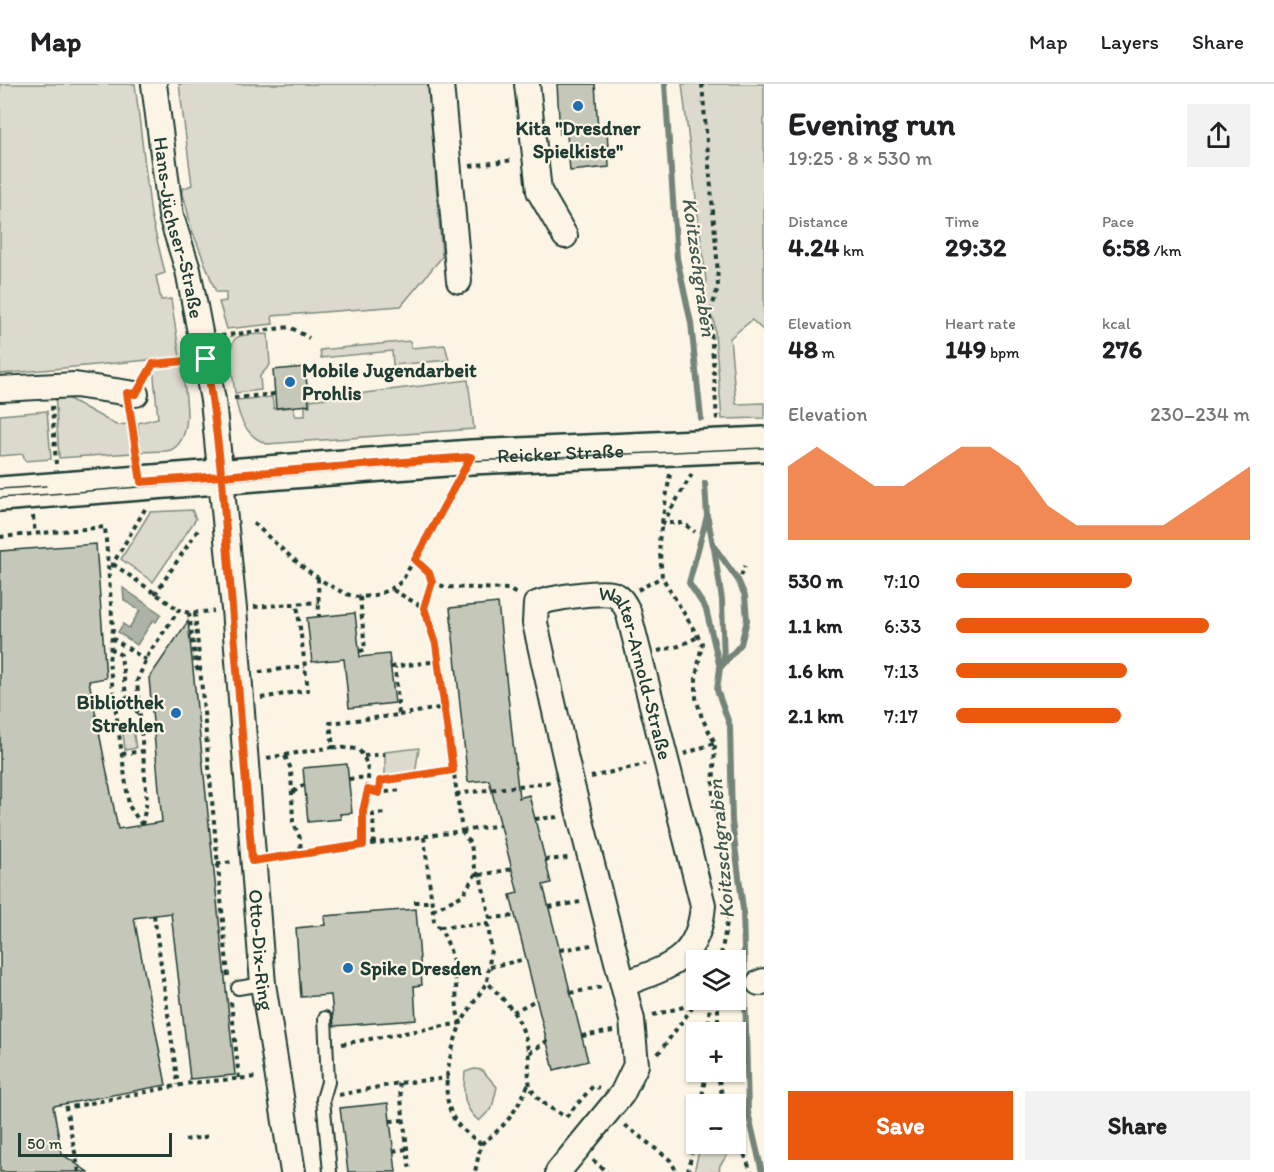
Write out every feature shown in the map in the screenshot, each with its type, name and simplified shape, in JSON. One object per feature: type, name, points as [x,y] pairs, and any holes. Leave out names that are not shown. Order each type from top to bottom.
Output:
[{"type":"street","name":"Hans-Jüchser-Straße","points":[[154,84],[171,216],[188,270],[204,349],[222,476]]},
{"type":"street","points":[[441,84],[459,281]]},
{"type":"street","points":[[527,84],[539,191],[565,236]]},
{"type":"street","points":[[0,389],[75,384],[131,393]]},
{"type":"street","name":"Reicker Straße","points":[[0,494],[57,489],[148,494],[222,476],[471,457],[764,444]]},
{"type":"street","name":"Otto-Dix-Ring","points":[[222,476],[245,760],[243,861],[293,1172]]},
{"type":"street","name":"Walter-Arnold-Straße","points":[[536,604],[549,598],[612,594],[622,599],[637,644],[703,905],[702,925],[695,944],[674,965],[624,984]]},
{"type":"street","points":[[536,604],[535,623],[601,899],[624,984],[632,1024],[636,1065],[615,1103],[558,1172]]},
{"type":"lane","points":[[234,988],[263,984]]},
{"type":"lane","points":[[324,1018],[328,1082],[323,1098],[330,1172]]},
{"type":"path","points":[[663,523],[697,465],[710,315],[718,286],[702,84]]},
{"type":"path","points":[[449,169],[535,157]]},
{"type":"path","points":[[111,566],[146,507],[148,494],[131,393],[153,364],[290,327],[309,338]]},
{"type":"path","points":[[50,384],[57,489]]},
{"type":"path","points":[[213,400],[275,393]]},
{"type":"path","points":[[699,447],[667,484],[659,541],[662,577],[700,636],[702,643],[696,678],[696,698],[702,718],[714,743],[713,794],[730,906],[722,950]]},
{"type":"path","points":[[254,523],[282,550],[318,578],[360,597],[393,590],[415,560],[471,457]]},
{"type":"path","points":[[663,523],[682,524],[695,532]]},
{"type":"path","points":[[0,537],[105,527],[111,566],[112,638],[109,661],[129,806],[142,825],[147,801],[137,681],[146,660],[179,610]]},
{"type":"path","points":[[155,594],[198,531]]},
{"type":"path","points":[[415,560],[429,573],[432,582],[424,608],[439,661],[462,831],[471,844],[490,918],[488,924],[490,967],[487,982],[461,1023],[450,1052],[448,1078],[450,1110],[458,1125],[481,1144]]},
{"type":"path","points":[[111,566],[179,610],[192,613],[319,602]]},
{"type":"path","points":[[741,576],[745,566]]},
{"type":"path","points":[[318,578],[319,617]]},
{"type":"path","points":[[432,582],[445,586],[508,589],[536,604]]},
{"type":"path","points":[[393,590],[424,608]]},
{"type":"path","points":[[360,597],[364,650],[360,651]]},
{"type":"path","points":[[240,702],[308,690],[297,604]]},
{"type":"path","points":[[192,613],[196,666],[200,674],[217,864],[234,988]]},
{"type":"path","points":[[679,646],[700,636]]},
{"type":"path","points":[[112,638],[146,660]]},
{"type":"path","points":[[110,648],[121,655],[127,703],[140,713]]},
{"type":"path","points":[[399,715],[393,667],[439,661]]},
{"type":"path","points":[[237,675],[304,666]]},
{"type":"path","points":[[333,747],[330,723],[445,707]]},
{"type":"path","points":[[697,751],[714,743]]},
{"type":"path","points":[[245,760],[285,756],[333,747],[358,749],[364,756],[369,777],[363,811],[363,845]]},
{"type":"path","points":[[122,754],[143,751]]},
{"type":"path","points":[[364,756],[385,754]]},
{"type":"path","points":[[285,756],[291,769],[293,822],[300,838],[301,854]]},
{"type":"path","points":[[379,793],[380,781],[453,770]]},
{"type":"path","points":[[349,779],[369,777]]},
{"type":"path","points":[[292,792],[305,784]]},
{"type":"path","points":[[368,790],[379,793],[401,790]]},
{"type":"path","points":[[374,844],[373,814],[386,813]]},
{"type":"path","points":[[217,864],[501,825]]},
{"type":"path","points":[[424,837],[434,921],[440,927],[455,968],[457,1015],[461,1023]]},
{"type":"path","points":[[433,910],[463,895],[478,874],[512,869]]},
{"type":"path","points":[[549,907],[601,899]]},
{"type":"path","points":[[414,902],[431,902]]},
{"type":"path","points":[[154,915],[178,1085]]},
{"type":"path","points":[[490,918],[515,916]]},
{"type":"path","points":[[440,927],[488,924]]},
{"type":"path","points":[[560,950],[613,941]]},
{"type":"path","points":[[490,967],[526,959]]},
{"type":"path","points":[[476,1172],[481,1144],[501,1129],[513,1116],[528,1084],[531,1064],[522,1026],[487,982]]},
{"type":"path","points":[[570,993],[624,984]]},
{"type":"path","points":[[231,999],[239,1079]]},
{"type":"path","points":[[513,1012],[536,1000]]},
{"type":"path","points":[[582,1036],[632,1024],[686,1007]]},
{"type":"path","points":[[636,1065],[649,1066],[691,1010]]},
{"type":"path","points":[[326,1046],[461,1023]]},
{"type":"path","points":[[529,1053],[547,1041]]},
{"type":"path","points":[[79,1172],[66,1108],[178,1085],[255,1077]]},
{"type":"path","points":[[323,1098],[399,1083],[448,1078]]},
{"type":"path","points":[[399,1083],[410,1172]]},
{"type":"path","points":[[528,1084],[533,1096],[543,1105],[566,1118],[593,1086],[615,1103],[670,1160],[677,1172]]},
{"type":"path","points":[[390,1121],[404,1120]]},
{"type":"path","points":[[185,1140],[211,1136]]},
{"type":"path","points":[[393,1150],[407,1149]]},
{"type":"path","points":[[688,1172],[692,1154]]},
{"type":"path","points":[[744,1154],[751,1172]]},
{"type":"shaded area","points":[[0,84],[135,84],[151,215],[165,273],[156,276],[161,300],[171,299],[180,357],[0,374]]},
{"type":"shaded area","points":[[179,84],[428,84],[442,257],[401,306],[272,316],[273,324],[227,329],[219,302],[226,301],[226,292],[216,292],[192,230],[182,189],[192,185]]},
{"type":"shaded area","points":[[682,84],[764,84],[764,331],[752,320],[730,338],[736,404],[764,403],[764,418],[722,419],[714,320],[704,315],[706,281]]},
{"type":"shaded area","points":[[268,334],[270,365],[260,376],[261,390],[235,393],[231,356],[233,342],[243,335]]},
{"type":"shaded area","points":[[410,341],[411,348],[445,345],[449,360],[393,365],[392,351],[321,358],[320,350]]},
{"type":"shaded area","points":[[181,364],[187,410],[184,434],[171,450],[140,452],[138,423],[158,418],[153,367]]},
{"type":"shaded area","points":[[468,380],[474,429],[267,444],[254,437],[245,427],[236,400],[272,397],[274,409],[294,407],[295,416],[305,416],[305,406],[310,406],[310,400]]},
{"type":"shaded area","points":[[55,391],[116,425],[129,424],[132,453],[59,458]]},
{"type":"shaded area","points":[[47,411],[51,459],[25,461],[23,454],[0,456],[0,415]]},
{"type":"shaded area","points":[[192,510],[196,519],[153,582],[121,559],[150,512]]},
{"type":"shaded area","points":[[123,588],[161,614],[156,622],[153,620],[137,645],[118,632],[123,624],[129,628],[140,611],[124,600]]},
{"type":"shaded area","points":[[132,723],[136,748],[125,750],[122,724]]},
{"type":"shaded area","points":[[419,748],[415,774],[385,777],[385,752]]},
{"type":"shaded area","points":[[474,1069],[482,1070],[497,1087],[492,1108],[479,1121],[469,1110],[464,1093],[465,1072]]},
{"type":"shaded area","points":[[698,1154],[728,1154],[720,1165],[719,1172],[694,1172]]},
{"type":"building","name":"Kita \"Dresdner Spielkiste\"","points":[[557,84],[595,84],[598,129],[607,129],[609,167],[570,171],[567,134],[560,134]]},
{"type":"building","name":"Mobile Jugendarbeit Prohlis","points":[[305,367],[309,405],[276,408],[273,370]]},
{"type":"building","points":[[96,544],[106,678],[89,681],[118,829],[162,822],[149,678],[188,621],[235,1075],[190,1079],[171,913],[134,918],[166,1085],[53,1106],[62,1154],[88,1172],[0,1172],[0,551]]},
{"type":"building","points":[[498,603],[519,798],[529,795],[551,883],[543,885],[588,1061],[554,1070],[510,895],[518,893],[489,780],[468,782],[450,608]]},
{"type":"building","points":[[355,613],[360,657],[389,654],[395,703],[349,708],[344,659],[312,662],[307,618]]},
{"type":"building","points":[[347,764],[352,813],[340,814],[341,819],[308,822],[303,768]]},
{"type":"building","points":[[416,909],[422,985],[414,986],[416,1020],[334,1026],[331,995],[301,997],[296,928],[325,925],[324,916]]},
{"type":"building","points":[[388,1103],[396,1172],[348,1172],[340,1108]]},
{"type":"waterway","name":"Koitzschgraben","points":[[665,84],[677,258],[691,323],[701,418]]},
{"type":"waterway","name":"Koitzschgraben","points":[[705,483],[707,516],[689,583],[706,609],[720,668],[717,690],[730,726],[732,821],[743,909],[748,1112],[762,1172]]},
{"type":"waterway","name":"Koitzschgraben","points":[[708,519],[713,545],[738,580],[745,596],[747,620],[741,644],[720,668]]},
{"type":"waterway","name":"Koitzschgraben","points":[[714,548],[722,600],[724,663]]},
{"type":"tram line","points":[[0,498],[469,461],[764,448]]},
{"type":"tram line","points":[[0,489],[46,486]]},
{"type":"place","name":"Kita \"Dresdner Spielkiste\"","points":[[578,106]]},
{"type":"place","name":"Mobile Jugendarbeit Prohlis","points":[[290,382]]},
{"type":"place","name":"Bibliothek Strehlen","points":[[176,713]]},
{"type":"place","name":"Spike Dresden","points":[[348,968]]},
{"type":"route","points":[[206,359],[153,364],[136,394],[127,393],[141,482],[161,481],[222,476],[269,472],[471,457],[415,560],[429,573],[432,582],[424,608],[436,644],[453,770],[380,781],[379,793],[368,790],[363,811],[363,845],[252,861],[222,476],[206,359]]}]
